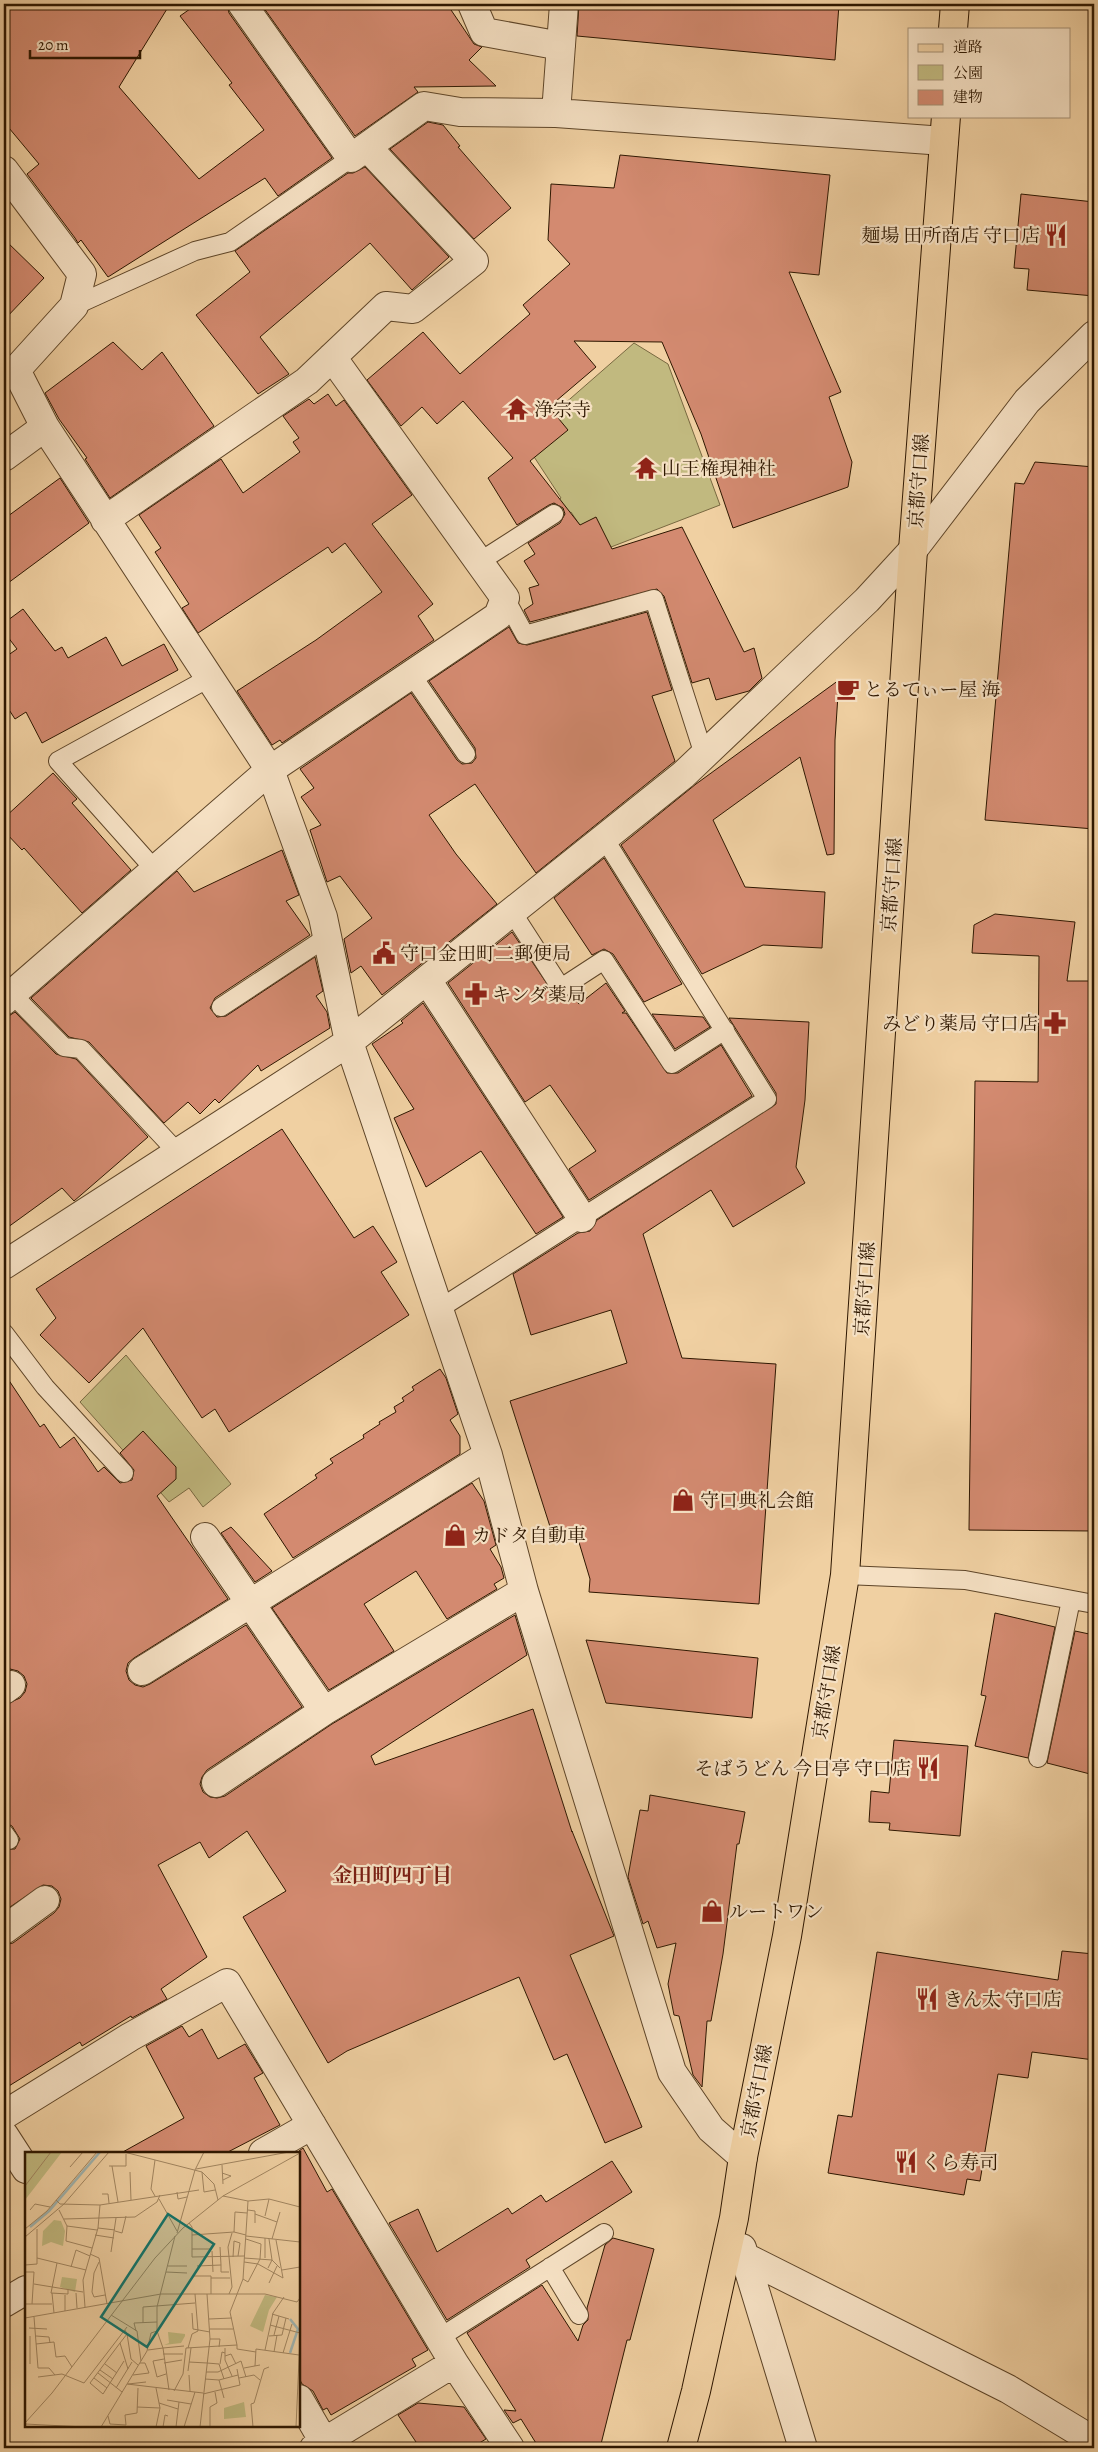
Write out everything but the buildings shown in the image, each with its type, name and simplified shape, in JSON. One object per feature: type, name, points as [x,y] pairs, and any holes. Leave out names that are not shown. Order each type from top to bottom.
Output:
[{"type":"main road","points":[[953,28],[954,4]]},
{"type":"main road","name":"京都守口線","points":[[681,2448],[696,2391],[734,2218],[743,2157],[787,1936],[845,1576],[913,550],[945,129]]},
{"type":"street","points":[[105,520],[307,381],[386,306],[413,308],[474,261],[359,152],[242,4]]},
{"type":"street","points":[[472,4],[484,32],[561,46]]},
{"type":"street","points":[[556,113],[564,4]]},
{"type":"street","points":[[359,152],[424,106],[460,112],[556,113],[945,129]]},
{"type":"street","points":[[4,170],[82,274],[74,306],[10,370],[105,520],[270,770],[323,917],[350,1042],[488,1455],[524,1591],[672,2072],[711,2129],[743,2157]]},
{"type":"street","points":[[4,1265],[350,1042],[683,775],[866,600],[913,550],[1027,401],[1094,335]]},
{"type":"street","points":[[8,997],[156,871],[270,770],[498,616],[506,598],[332,357]]},
{"type":"street","points":[[4,457],[45,427]]},
{"type":"street","points":[[427,980],[582,1218]]},
{"type":"street","points":[[142,1671],[488,1455]]},
{"type":"street","points":[[205,1537],[324,1711]]},
{"type":"street","points":[[216,1783],[324,1711],[524,1591]]},
{"type":"street","points":[[4,1930],[45,1900]]},
{"type":"street","points":[[4,2115],[130,2037],[226,1983],[454,2363],[510,2448]]},
{"type":"street","points":[[265,2152],[312,2125]]},
{"type":"street","points":[[4,2135],[25,2167]]},
{"type":"street","points":[[734,2218],[803,2448]]},
{"type":"street","points":[[745,2258],[1008,2389],[1094,2441]]},
{"type":"street","points":[[4,2302],[25,2291]]},
{"type":"street","points":[[300,2401],[319,2445],[454,2363]]},
{"type":"lane","points":[[74,306],[195,251],[230,242],[359,152]]},
{"type":"lane","points":[[479,562],[554,514]]},
{"type":"lane","points":[[506,598],[525,634],[654,599],[704,755]]},
{"type":"lane","points":[[411,674],[466,754]]},
{"type":"lane","points":[[156,871],[58,761],[209,678]]},
{"type":"lane","points":[[439,1309],[767,1098],[604,838]]},
{"type":"lane","points":[[512,912],[561,988],[604,960],[672,1064],[725,1030]]},
{"type":"lane","points":[[221,1007],[328,937]]},
{"type":"lane","points":[[8,997],[64,1047],[81,1050],[178,1153]]},
{"type":"lane","points":[[4,1333],[45,1387],[124,1473]]},
{"type":"lane","points":[[845,1576],[966,1580],[1094,1604]]},
{"type":"lane","points":[[1038,1758],[1071,1600]]},
{"type":"lane","points":[[439,2338],[604,2233]]},
{"type":"lane","points":[[550,2267],[579,2315]]},
{"type":"green space","points":[[634,343],[668,364],[720,505],[598,552],[571,512],[557,518],[550,507],[561,498],[523,440]]},
{"type":"green space","points":[[126,1355],[231,1484],[203,1507],[189,1488],[169,1502],[80,1402]]},
{"type":"place","name":"麺場 田所商店 守口店","points":[[1056,235]]},
{"type":"place","name":"浄宗寺","points":[[517,409]]},
{"type":"place","name":"山王権現神社","points":[[646,468]]},
{"type":"place","name":"とるてぃー屋 海","points":[[848,689]]},
{"type":"place","name":"守口金田町二郵便局","points":[[384,953]]},
{"type":"place","name":"キンダ薬局","points":[[476,994]]},
{"type":"place","name":"みどり薬局 守口店","points":[[1055,1023]]},
{"type":"place","name":"守口典礼会館","points":[[683,1500]]},
{"type":"place","name":"カドタ自動車","points":[[455,1535]]},
{"type":"place","name":"そばうどん 今日亭 守口店","points":[[928,1768]]},
{"type":"place","name":"ルートワン","points":[[712,1911]]},
{"type":"place","name":"きん太 守口店","points":[[927,1999]]},
{"type":"place","name":"くら寿司","points":[[906,2162]]},
{"type":"district","name":"金田町四丁目","points":[[392,1875]]}]
